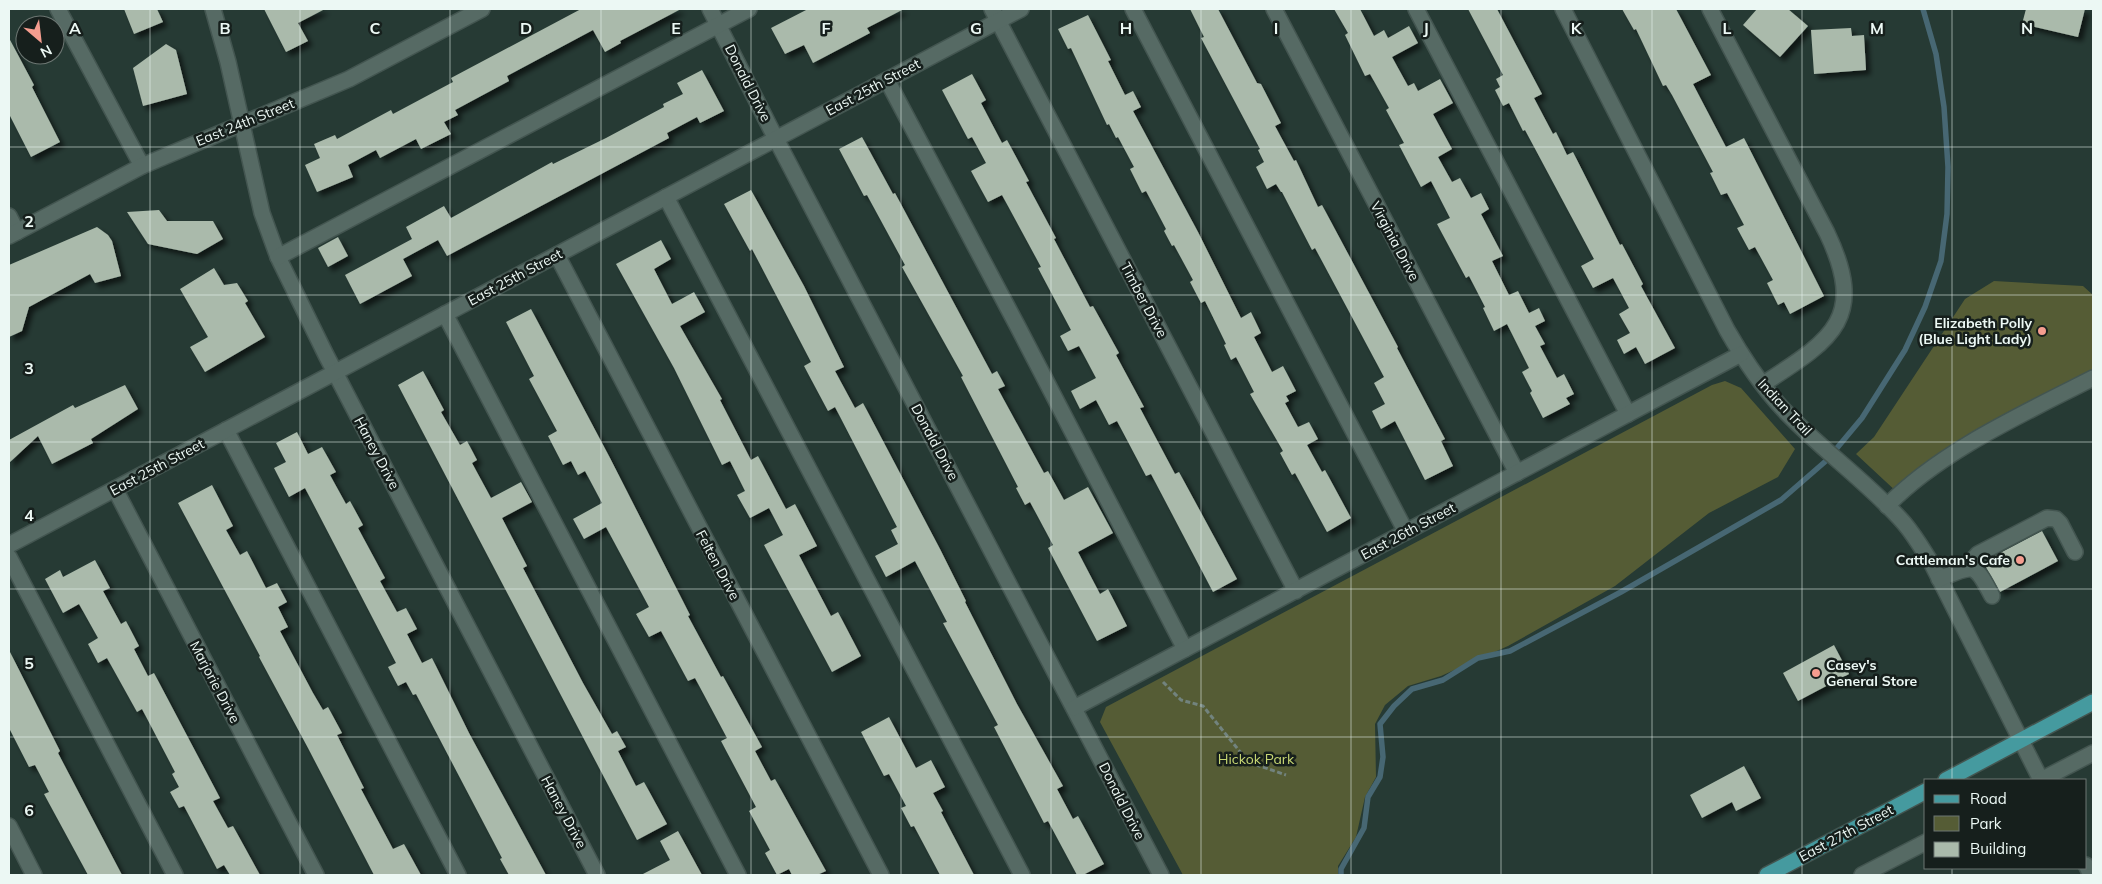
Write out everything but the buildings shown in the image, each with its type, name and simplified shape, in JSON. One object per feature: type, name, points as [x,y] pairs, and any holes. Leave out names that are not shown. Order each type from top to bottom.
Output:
[{"type":"main road","points":[[1948,779],[2093,702]]},
{"type":"main road","name":"East 27th Street","points":[[1767,875],[1924,792]]},
{"type":"street","points":[[58,9],[142,166]]},
{"type":"street","name":"Haney Drive","points":[[213,9],[228,62],[262,213],[278,257],[335,372],[597,875]]},
{"type":"street","name":"East 24th Street","points":[[13,234],[142,166],[349,80],[482,9]]},
{"type":"street","name":"Donald Drive","points":[[710,9],[1160,875]]},
{"type":"street","points":[[278,257],[749,9]]},
{"type":"street","name":"East 25th Street","points":[[9,545],[887,80],[995,15],[1021,9]]},
{"type":"street","points":[[1133,9],[1406,532]]},
{"type":"street","name":"Virginia Drive","points":[[1274,9],[1517,473]]},
{"type":"street","points":[[1416,9],[1628,414]]},
{"type":"street","name":"Indian Trail","points":[[1563,9],[1741,354],[1783,408],[1887,506],[1915,537],[1939,579],[2040,779]]},
{"type":"street","points":[[1710,9],[1827,233],[1835,250],[1844,281],[1845,292],[1840,316],[1826,338],[1815,349],[1763,384]]},
{"type":"street","name":"Timber Drive","points":[[995,15],[1296,590]]},
{"type":"street","points":[[887,80],[1023,335],[1185,649]]},
{"type":"street","points":[[666,197],[1022,875]]},
{"type":"street","points":[[9,216],[13,234]]},
{"type":"street","name":"Felten Drive","points":[[557,255],[881,875]]},
{"type":"street","points":[[445,314],[738,875]]},
{"type":"street","name":"East 26th Street","points":[[1074,708],[1741,354]]},
{"type":"street","points":[[1887,506],[1907,486],[1968,446],[2093,378]]},
{"type":"street","points":[[226,430],[458,875]]},
{"type":"street","name":"Marjorie Drive","points":[[115,489],[316,875]]},
{"type":"street","points":[[1965,569],[1978,554],[2047,518],[2056,519],[2060,523],[2075,552]]},
{"type":"street","points":[[9,557],[175,875]]},
{"type":"street","points":[[1939,579],[1965,569],[1973,569],[1980,573],[1992,596]]},
{"type":"street","points":[[2043,779],[2093,752]]},
{"type":"street","points":[[9,826],[34,875]]},
{"type":"street","points":[[1862,875],[1924,843]]},
{"type":"path","points":[[1163,682],[1181,700],[1203,706],[1241,753],[1257,765],[1286,775]]},
{"type":"green space","points":[[1994,281],[2083,286],[2093,295],[2093,378],[1899,494],[1856,454],[1874,437],[1965,299]]},
{"type":"green space","name":"Hickok Park","points":[[1725,381],[1741,388],[1795,449],[1778,477],[1709,513],[1615,586],[1508,646],[1441,676],[1408,686],[1385,705],[1375,724],[1376,777],[1365,797],[1356,837],[1338,866],[1338,875],[1183,875],[1100,722],[1106,707],[1712,385]]},
{"type":"waterway","points":[[1341,875],[1341,869],[1364,828],[1368,797],[1380,777],[1383,757],[1380,724],[1394,706],[1412,689],[1443,680],[1478,658],[1510,651],[1621,592],[1781,500],[1827,460],[1862,418],[1905,350],[1925,307],[1941,261],[1947,214],[1948,167],[1944,107],[1936,54],[1923,9]]},
{"type":"place","name":"Elizabeth Polly (Blue Light Lady)","points":[[2042,331]]},
{"type":"place","name":"Cattleman's Cafe","points":[[2020,560]]},
{"type":"place","name":"Casey's General Store","points":[[1816,673]]}]
